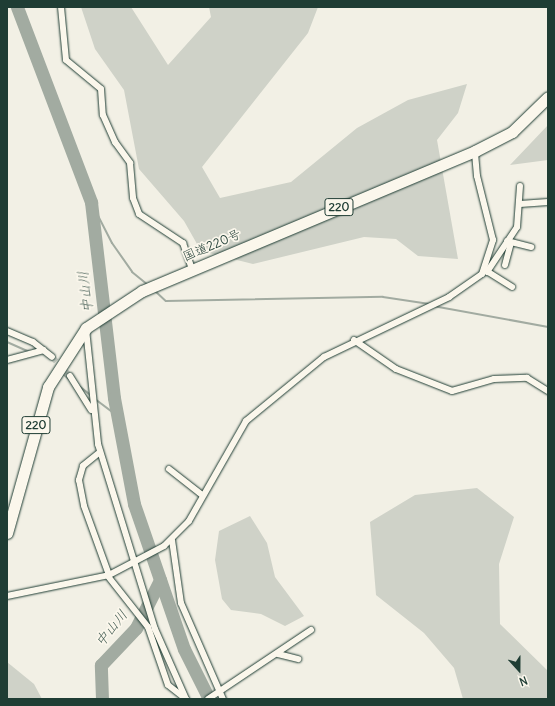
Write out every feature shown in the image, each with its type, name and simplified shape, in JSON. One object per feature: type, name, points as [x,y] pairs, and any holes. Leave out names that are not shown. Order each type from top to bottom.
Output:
[{"type":"highway","name":"国道220号","points":[[7,533],[48,387],[86,328],[120,304],[192,269],[475,150],[512,132],[548,97]]},
{"type":"street","points":[[61,7],[66,60],[101,89],[103,115],[115,142],[130,162],[133,198],[140,214],[183,243],[192,269]]},
{"type":"street","points":[[475,150],[477,176],[493,240],[486,270]]},
{"type":"street","points":[[7,596],[108,575],[137,563],[172,540],[189,521],[246,421],[324,358],[354,340],[449,297],[467,287],[486,270],[509,242],[517,227],[520,204],[520,186]]},
{"type":"street","points":[[520,204],[548,202]]},
{"type":"street","points":[[509,242],[531,247]]},
{"type":"street","points":[[505,265],[509,242]]},
{"type":"street","points":[[486,270],[512,287]]},
{"type":"street","points":[[86,328],[92,411],[100,452],[137,563],[156,629],[186,699]]},
{"type":"street","points":[[7,331],[44,350],[52,357]]},
{"type":"street","points":[[354,340],[396,369],[452,391],[494,379],[527,378],[548,391]]},
{"type":"street","points":[[7,360],[44,350]]},
{"type":"street","points":[[70,376],[92,411]]},
{"type":"street","points":[[100,452],[83,466],[79,480],[84,506],[108,575],[148,627],[168,685],[186,699]]},
{"type":"street","points":[[169,469],[202,496]]},
{"type":"street","points":[[172,540],[179,597],[223,699]]},
{"type":"street","points":[[208,699],[278,654],[311,630]]},
{"type":"street","points":[[278,654],[298,658]]},
{"type":"shaded area","points":[[81,7],[131,7],[168,65],[211,17],[209,7],[318,7],[308,33],[202,167],[220,198],[291,182],[357,128],[408,100],[467,84],[458,113],[437,140],[458,259],[418,256],[396,239],[364,237],[253,264],[201,251],[184,221],[139,169],[124,90],[95,49]]},
{"type":"shaded area","points":[[548,125],[548,160],[510,165],[530,144]]},
{"type":"shaded area","points":[[477,488],[514,517],[499,564],[500,624],[548,671],[548,699],[463,699],[454,668],[424,633],[376,595],[370,522],[415,495]]},
{"type":"shaded area","points":[[250,516],[267,543],[275,577],[304,616],[285,626],[261,614],[231,610],[222,599],[215,560],[219,531]]},
{"type":"shaded area","points":[[7,662],[34,684],[42,699],[7,699]]},
{"type":"waterway","name":"中山川","points":[[17,7],[91,202],[114,398],[134,504],[184,649],[209,699]]},
{"type":"waterway","points":[[91,202],[112,243],[132,272],[148,285]]},
{"type":"waterway","points":[[154,290],[166,301],[383,297],[429,304]]},
{"type":"waterway","points":[[433,306],[548,327]]},
{"type":"waterway","points":[[7,342],[29,352]]},
{"type":"waterway","points":[[63,374],[69,379]]},
{"type":"waterway","points":[[79,386],[92,396]]},
{"type":"waterway","points":[[95,399],[116,415]]},
{"type":"waterway","name":"中山川","points":[[102,699],[101,665],[136,628],[160,580]]},
{"type":"tunnel","points":[[52,357],[70,376]]}]
